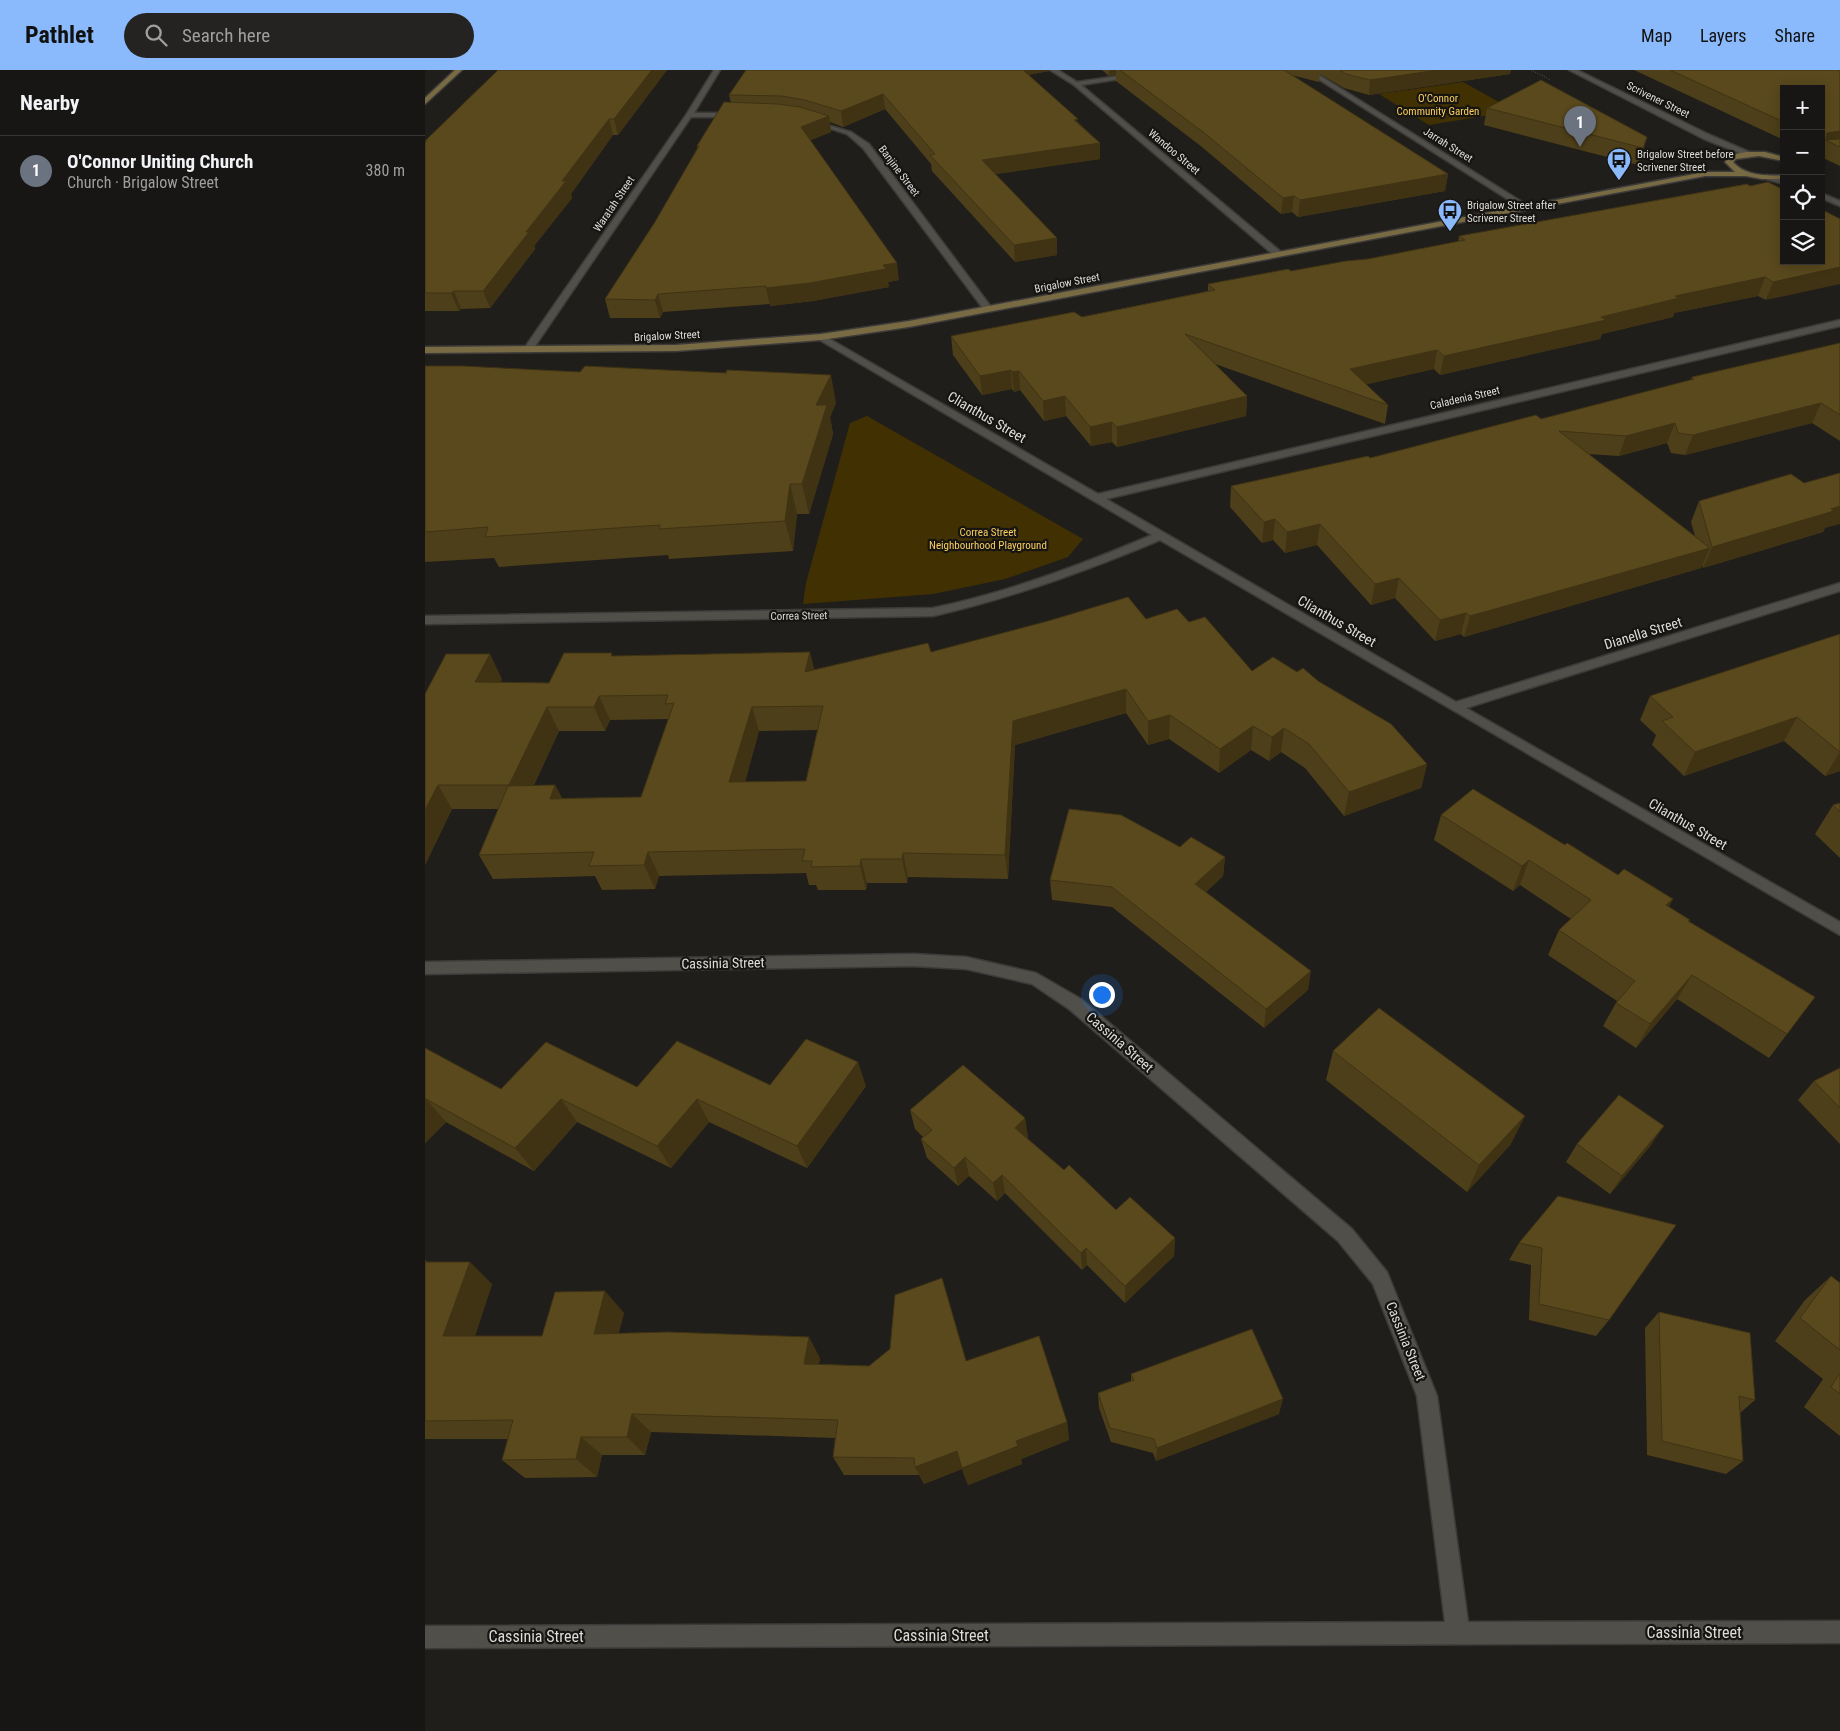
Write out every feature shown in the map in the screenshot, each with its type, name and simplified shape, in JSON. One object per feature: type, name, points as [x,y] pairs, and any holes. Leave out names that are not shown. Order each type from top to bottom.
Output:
[{"type":"street","points":[[425,102],[459,70]]},
{"type":"street","name":"Waratah Street","points":[[528,350],[689,116],[717,70]]},
{"type":"street","name":"Wandoo Street","points":[[1053,70],[1076,84],[1278,254]]},
{"type":"street","points":[[1076,84],[1174,70]]},
{"type":"street","name":"Jarrah Street","points":[[1307,70],[1526,207]]},
{"type":"street","name":"Scrivener Street","points":[[1572,70],[1707,137],[1750,154]]},
{"type":"street","points":[[689,116],[744,115]]},
{"type":"street","name":"Banjine Street","points":[[805,120],[849,133],[866,146],[988,309]]},
{"type":"street","name":"Scrivener Street","points":[[1707,137],[1732,160]]},
{"type":"street","name":"Brigalow Street","points":[[1705,174],[1732,160],[1750,154],[1780,158]]},
{"type":"street","points":[[1732,160],[1740,171],[1780,181]]},
{"type":"street","name":"Brigalow Street","points":[[425,350],[676,348],[821,337],[909,324],[1705,174],[1749,174]]},
{"type":"street","points":[[1769,177],[1780,176]]},
{"type":"street","points":[[1825,197],[1840,204]]},
{"type":"street","name":"Caladenia Street","points":[[1095,498],[1840,323]]},
{"type":"street","name":"Clianthus Street","points":[[821,337],[1160,536],[1840,929]]},
{"type":"street","name":"Correa Street","points":[[425,620],[933,612],[979,603],[1027,588],[1086,567],[1160,536]]},
{"type":"street","name":"Dianella Street","points":[[1455,707],[1840,587]]},
{"type":"street","name":"Cassinia Street","points":[[425,968],[913,960],[957,962],[1036,979],[1067,999],[1345,1235],[1380,1278],[1427,1396],[1458,1633]]},
{"type":"street","name":"Cassinia Street","points":[[425,1637],[1840,1632]]},
{"type":"green space","name":"O’Connor Community Garden","points":[[1463,82],[1515,111],[1429,125],[1379,94]]},
{"type":"green space","name":"Correa Street Neighbourhood Playground","points":[[867,416],[1083,539],[1068,557],[1005,579],[933,594],[803,604],[806,583],[850,423]]},
{"type":"building","points":[[498,70],[652,70],[614,119],[609,119],[562,181],[566,181],[526,232],[529,232],[483,291],[425,293],[425,143],[427,141],[425,141]]},
{"type":"building","points":[[746,70],[1023,70],[1078,119],[1074,120],[1100,143],[982,160],[1057,238],[1014,245],[930,155],[935,154],[883,94],[841,111],[805,100],[782,96],[729,95]]},
{"type":"building","points":[[1120,70],[1284,70],[1448,174],[1300,200],[1294,196],[1283,198],[1203,132]]},
{"type":"building","points":[[1340,70],[1438,70],[1370,80],[1346,74]]},
{"type":"building","points":[[1670,70],[1840,70],[1840,131],[1827,133],[1826,140],[1840,139],[1840,147],[1825,140],[1825,85],[1780,85],[1780,120]]},
{"type":"building","points":[[1541,80],[1647,137],[1643,148],[1487,108]]},
{"type":"building","points":[[724,102],[778,104],[800,107],[829,116],[801,127],[897,263],[883,265],[886,269],[810,283],[766,288],[766,286],[658,294],[655,300],[605,299],[655,222]]},
{"type":"building","points":[[1768,182],[1780,188],[1780,265],[1825,265],[1825,211],[1840,219],[1840,267],[1773,282],[1765,277],[1675,296],[1679,298],[1601,317],[1606,320],[1444,356],[1437,350],[1350,369],[1388,405],[1185,334],[1247,396],[1117,427],[1112,422],[1090,427],[1065,396],[1043,401],[1019,371],[1012,372],[1011,370],[980,376],[951,336],[1074,312],[1082,317],[1215,290],[1208,284],[1288,269],[1291,271],[1368,259],[1465,240],[1459,236],[1747,184],[1750,186]]},
{"type":"building","points":[[1840,343],[1840,415],[1821,403],[1693,435],[1678,433],[1675,423],[1626,436],[1559,431],[1710,548],[1470,616],[1466,613],[1440,620],[1399,578],[1375,584],[1320,524],[1287,532],[1275,519],[1264,522],[1231,486],[1368,456],[1370,458],[1536,415],[1541,419],[1694,379],[1692,377]]},
{"type":"building","points":[[425,366],[580,372],[585,366],[726,373],[727,370],[831,375],[816,405],[827,405],[802,484],[790,484],[785,521],[659,529],[660,525],[485,537],[488,527],[425,532]]},
{"type":"building","points":[[1840,473],[1840,506],[1831,509],[1834,511],[1712,547],[1699,501],[1791,474],[1804,483]]},
{"type":"building","points":[[1128,597],[1146,619],[1177,609],[1189,622],[1205,617],[1252,671],[1273,657],[1297,672],[1303,668],[1318,681],[1391,724],[1427,764],[1349,792],[1309,744],[1284,728],[1272,737],[1253,726],[1220,749],[1170,715],[1148,721],[1126,689],[1013,721],[1005,855],[903,853],[902,859],[861,859],[860,866],[811,867],[812,861],[802,861],[805,849],[648,852],[644,865],[589,866],[594,852],[479,855],[508,786],[555,785],[550,799],[641,797],[674,703],[665,704],[668,695],[599,696],[594,707],[547,707],[509,785],[438,785],[425,810],[425,694],[446,654],[490,654],[475,682],[549,683],[564,653],[612,653],[611,656],[810,652],[805,672],[928,643],[931,652],[1048,621]],"holes":[[[823,706],[806,781],[729,782],[752,707]]]},
{"type":"building","points":[[1840,634],[1840,752],[1797,717],[1695,752],[1662,721],[1673,717],[1650,696]]},
{"type":"building","points":[[1473,789],[1565,845],[1567,843],[1618,875],[1624,869],[1673,899],[1666,905],[1690,920],[1688,921],[1815,997],[1787,1034],[1692,975],[1650,1024],[1616,1003],[1635,981],[1559,930],[1591,900],[1529,860],[1522,866],[1441,815]]},
{"type":"building","points":[[1840,803],[1840,812],[1833,805]]},
{"type":"building","points":[[1069,809],[1121,815],[1180,847],[1191,837],[1225,857],[1195,884],[1311,971],[1266,1009],[1112,887],[1050,880]]},
{"type":"building","points":[[1379,1008],[1525,1116],[1479,1165],[1333,1051]]},
{"type":"building","points":[[806,1039],[858,1062],[797,1146],[697,1099],[657,1146],[561,1099],[515,1148],[425,1099],[425,1048],[501,1089],[546,1042],[637,1087],[677,1041],[770,1085]]},
{"type":"building","points":[[963,1065],[1025,1118],[1015,1128],[1064,1170],[1069,1165],[1116,1210],[1130,1197],[1175,1238],[1125,1286],[1086,1248],[1081,1253],[1002,1175],[993,1183],[965,1157],[954,1168],[921,1139],[932,1130],[910,1110]]},
{"type":"building","points":[[1840,1068],[1840,1108],[1814,1081]]},
{"type":"building","points":[[1619,1095],[1664,1126],[1622,1176],[1577,1144]]},
{"type":"building","points":[[1558,1196],[1676,1225],[1609,1320],[1539,1304],[1542,1248],[1519,1243]]},
{"type":"building","points":[[425,1262],[470,1262],[443,1336],[542,1336],[555,1292],[605,1291],[594,1334],[668,1332],[809,1337],[804,1364],[869,1366],[890,1349],[895,1295],[942,1278],[966,1361],[1039,1336],[1067,1422],[1016,1441],[1018,1446],[962,1468],[957,1451],[915,1467],[914,1458],[833,1457],[838,1420],[632,1414],[627,1437],[581,1437],[576,1459],[502,1460],[513,1420],[425,1421]]},
{"type":"building","points":[[1831,1276],[1840,1283],[1840,1350],[1800,1318]]},
{"type":"building","points":[[1659,1312],[1750,1333],[1755,1400],[1739,1396],[1743,1461],[1662,1441]]},
{"type":"building","points":[[1252,1329],[1283,1399],[1157,1448],[1154,1439],[1110,1428],[1098,1393],[1134,1380],[1131,1374]]},
{"type":"building","points":[[1840,1373],[1840,1394],[1831,1387]]},
{"type":"place","name":"O'Connor Uniting Church","points":[[1580,147]]},
{"type":"place","name":"Brigalow Street before Scrivener Street","points":[[1619,181]]},
{"type":"place","name":"Brigalow Street after Scrivener Street","points":[[1450,232]]}]
